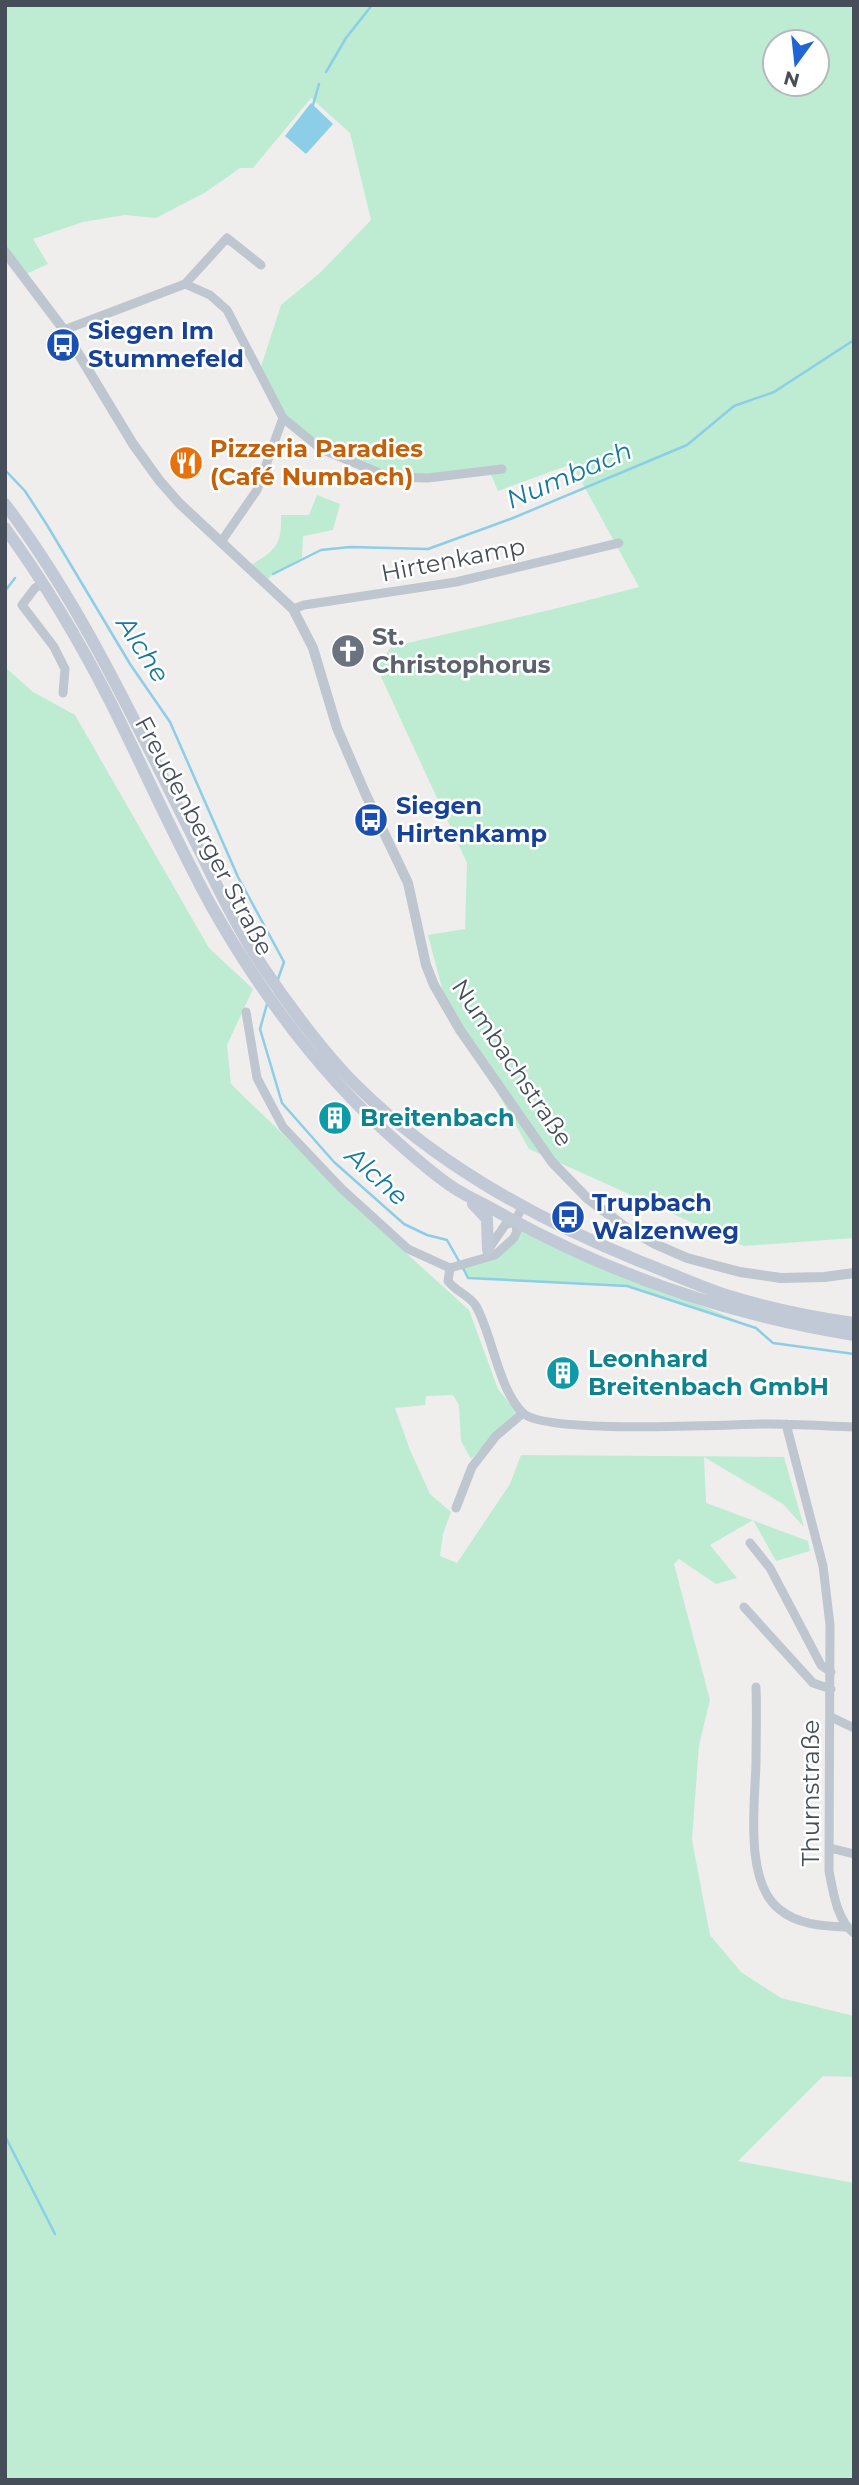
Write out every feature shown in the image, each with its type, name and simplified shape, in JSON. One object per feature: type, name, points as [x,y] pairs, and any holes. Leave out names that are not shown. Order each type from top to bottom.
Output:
[{"type":"main road","name":"Freudenberger Straße","points":[[5,504],[84,623],[124,697],[226,903],[262,966],[354,1083],[437,1153],[545,1219],[610,1249],[715,1291],[783,1310],[854,1323]]},
{"type":"main road","name":"Freudenberger Straße","points":[[5,528],[71,629],[110,701],[212,907],[293,1032],[345,1093],[415,1158],[454,1188],[581,1255],[679,1293],[757,1316],[854,1335]]},
{"type":"main road","points":[[454,1188],[483,1212],[489,1227],[488,1253]]},
{"type":"street","points":[[64,330],[185,284],[227,238],[261,265]]},
{"type":"street","name":"Numbachstraße","points":[[5,252],[64,330],[68,341],[147,464],[179,503],[293,609],[313,648],[337,728],[408,883],[426,965],[434,985],[460,1030],[552,1162],[587,1198],[625,1227],[687,1258],[740,1272],[782,1278],[854,1273]]},
{"type":"street","points":[[185,284],[210,295],[227,310],[283,418],[321,449],[389,477],[428,478],[502,469]]},
{"type":"street","points":[[221,542],[257,490],[283,418]]},
{"type":"street","name":"Hirtenkamp","points":[[293,609],[487,576],[619,543]]},
{"type":"street","points":[[43,583],[35,588],[22,605],[54,647],[65,669],[63,692]]},
{"type":"street","points":[[246,1012],[257,1078],[283,1127],[342,1189],[408,1249],[450,1268],[488,1253],[505,1225],[514,1221],[523,1206]]},
{"type":"street","points":[[488,1253],[495,1255],[514,1238],[514,1221]]},
{"type":"street","points":[[450,1268],[448,1281],[454,1289],[475,1304],[508,1389],[523,1413],[548,1423],[786,1424],[854,1427]]},
{"type":"street","points":[[456,1508],[471,1467],[496,1436],[523,1413]]},
{"type":"street","name":"Thurnstraße","points":[[786,1424],[823,1566],[830,1625],[831,1672],[829,1871],[833,1892],[850,1930]]},
{"type":"street","points":[[750,1543],[770,1568],[821,1665],[831,1672]]},
{"type":"street","name":"Thurnstraße","points":[[744,1607],[813,1683],[831,1689]]},
{"type":"street","points":[[756,1687],[755,1847],[761,1881],[778,1909],[789,1916],[803,1922],[850,1930]]},
{"type":"street","points":[[831,1717],[854,1728]]},
{"type":"street","points":[[830,1847],[854,1854]]},
{"type":"green space","points":[[5,5],[854,5],[854,1238],[744,1246],[529,1149],[444,996],[428,935],[465,929],[467,863],[377,668],[391,647],[639,587],[572,464],[498,491],[491,475],[499,471],[389,477],[321,449],[283,418],[260,370],[281,305],[321,272],[371,220],[350,133],[311,98],[253,168],[240,168],[206,192],[156,218],[125,215],[83,222],[33,239],[48,264],[24,275],[5,252]]},
{"type":"green space","points":[[317,495],[340,504],[333,530],[303,536],[302,558],[273,574],[265,582],[248,567],[275,547],[280,534],[281,515],[309,515]]},
{"type":"green space","points":[[5,667],[33,692],[75,715],[209,948],[253,989],[227,1045],[231,1084],[469,1310],[498,1389],[516,1412],[471,1459],[461,1441],[459,1405],[453,1395],[426,1396],[425,1405],[395,1408],[430,1494],[451,1512],[443,1534],[440,1556],[457,1563],[510,1484],[521,1455],[784,1457],[804,1527],[783,1504],[704,1457],[706,1503],[752,1520],[710,1545],[737,1578],[716,1584],[679,1559],[674,1564],[710,1700],[699,1745],[692,1840],[710,1935],[741,1972],[781,1998],[854,2016],[854,2077],[823,2076],[738,2161],[854,2183],[854,2480],[5,2480]]},
{"type":"green space","points":[[515,1221],[581,1255],[755,1328],[627,1286],[468,1278],[459,1264],[476,1261],[514,1238]]},
{"type":"green space","points":[[753,1521],[808,1541],[810,1551],[776,1561]]},
{"type":"water","points":[[311,103],[333,124],[306,154],[285,136]]},
{"type":"waterway","points":[[326,72],[346,38],[372,5]]},
{"type":"waterway","points":[[313,105],[319,84]]},
{"type":"waterway","name":"Numbach","points":[[273,574],[321,550],[350,547],[428,549],[513,518],[687,445],[734,406],[774,392],[854,340]]},
{"type":"waterway","name":"Alche","points":[[5,470],[25,491],[130,664],[170,722],[238,877],[284,962],[277,982]]},
{"type":"waterway","points":[[5,591],[15,578]]},
{"type":"waterway","name":"Alche","points":[[267,1004],[260,1029],[282,1103],[334,1162],[404,1224],[427,1235],[447,1240],[460,1263]]},
{"type":"waterway","name":"Alche","points":[[463,1268],[468,1278],[627,1286],[756,1328],[773,1343],[854,1354]]},
{"type":"waterway","points":[[5,2136],[55,2234]]},
{"type":"place","name":"Siegen Im Stummefeld","points":[[63,345]]},
{"type":"place","name":"Pizzeria Paradies (Café Numbach)","points":[[186,463]]},
{"type":"place","name":"St. Christophorus","points":[[348,651]]},
{"type":"place","name":"Siegen Hirtenkamp","points":[[371,820]]},
{"type":"place","name":"Breitenbach","points":[[335,1118]]},
{"type":"place","name":"Trupbach Walzenweg","points":[[568,1217]]},
{"type":"place","name":"Leonhard Breitenbach GmbH","points":[[563,1373]]}]
